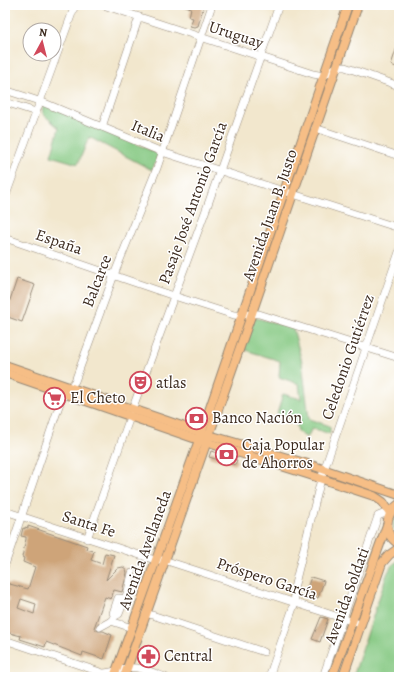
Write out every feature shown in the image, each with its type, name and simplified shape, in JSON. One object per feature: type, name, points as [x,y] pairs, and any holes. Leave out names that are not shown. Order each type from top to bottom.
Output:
[{"type":"main road","name":"Avenida Juan B. Justo","points":[[204,438],[283,192],[348,5]]},
{"type":"main road","name":"Avenida Juan B. Justo","points":[[204,438],[252,313],[358,5]]},
{"type":"main road","points":[[5,365],[67,391]]},
{"type":"main road","points":[[5,373],[67,391],[378,498],[385,504],[390,513],[399,504]]},
{"type":"main road","points":[[204,438],[324,470],[399,495]]},
{"type":"main road","name":"Avenida Avellaneda","points":[[115,674],[155,560],[204,438]]},
{"type":"main road","name":"Avenida Avellaneda","points":[[124,677],[204,438]]},
{"type":"main road","name":"Avenida Soldati","points":[[343,677],[356,623],[390,513]]},
{"type":"main road","points":[[387,525],[392,538],[399,544]]},
{"type":"main road","name":"Avenida Soldati","points":[[332,677],[382,563],[389,555],[399,548]]},
{"type":"street","points":[[5,198],[75,5]]},
{"type":"street","name":"Uruguay","points":[[103,5],[260,58],[324,76]]},
{"type":"street","name":"Balcarce","points":[[5,565],[20,517],[67,391],[75,381],[162,152],[212,5]]},
{"type":"street","name":"Pasaje José Antonio García","points":[[87,539],[278,5]]},
{"type":"street","points":[[102,127],[139,17]]},
{"type":"street","points":[[324,76],[336,67],[345,67],[399,86]]},
{"type":"street","name":"Italia","points":[[5,90],[40,102],[162,152],[399,228]]},
{"type":"street","points":[[5,102],[36,112]]},
{"type":"street","points":[[315,128],[399,156]]},
{"type":"street","name":"España","points":[[5,238],[174,296],[234,315],[242,316]]},
{"type":"street","name":"Celedonio Gutiérrez","points":[[269,677],[295,602],[294,588],[321,479],[399,252]]},
{"type":"street","points":[[242,316],[252,313],[259,314],[399,358]]},
{"type":"street","name":"Santa Fe","points":[[5,511],[155,560],[164,560]]},
{"type":"street","points":[[323,677],[378,516],[390,513]]},
{"type":"street","name":"Próspero García","points":[[164,560],[356,623]]},
{"type":"street","points":[[113,619],[113,613],[118,598],[124,599],[128,591],[132,572]]},
{"type":"street","points":[[146,613],[264,652]]},
{"type":"street","points":[[113,619],[132,628]]},
{"type":"street","points":[[100,627],[113,619]]},
{"type":"street","points":[[5,640],[103,673],[115,674],[127,668],[137,667],[165,677]]},
{"type":"green space","points":[[42,102],[159,154],[152,170],[89,137],[78,164],[51,156],[59,128],[43,114]]},
{"type":"green space","points":[[253,317],[293,328],[302,362],[309,419],[330,426],[330,434],[312,428],[307,438],[298,432],[296,420],[277,414],[283,394],[301,399],[299,384],[279,377],[280,361],[242,349]]},
{"type":"green space","points":[[399,510],[399,537],[396,534],[393,524]]},
{"type":"green space","points":[[399,560],[399,677],[353,677],[387,574],[392,565]]},
{"type":"building","points":[[183,5],[204,5],[198,26],[190,26],[193,18],[189,17],[191,8]]},
{"type":"building","points":[[399,44],[399,68],[391,65]]},
{"type":"building","points":[[17,279],[35,285],[22,322],[5,316],[5,308],[7,309]]},
{"type":"building","points":[[211,451],[237,460],[235,465],[209,457]]},
{"type":"building","points":[[28,526],[87,546],[86,549],[94,551],[91,560],[102,564],[105,553],[114,555],[106,580],[118,568],[123,567],[126,569],[127,573],[122,592],[114,590],[111,599],[105,597],[94,628],[98,631],[103,631],[112,635],[104,659],[83,652],[82,656],[46,642],[45,647],[20,639],[21,636],[6,632],[9,624],[5,623],[5,610],[9,599],[5,597],[6,583],[28,589],[35,567],[23,562],[24,558],[22,557],[26,537],[21,536],[23,528],[28,528]],"holes":[[[21,599],[36,604],[34,614],[18,608]]]},
{"type":"building","points":[[311,577],[324,581],[318,598],[305,594]]},
{"type":"building","points":[[321,617],[328,619],[320,642],[312,639]]},
{"type":"place","name":"atlas","points":[[141,383]]},
{"type":"place","name":"El Cheto","points":[[54,398]]},
{"type":"place","name":"Banco Nación","points":[[196,418]]},
{"type":"place","name":"Caja Popular de Ahorros","points":[[226,454]]},
{"type":"place","name":"Central","points":[[148,656]]}]
